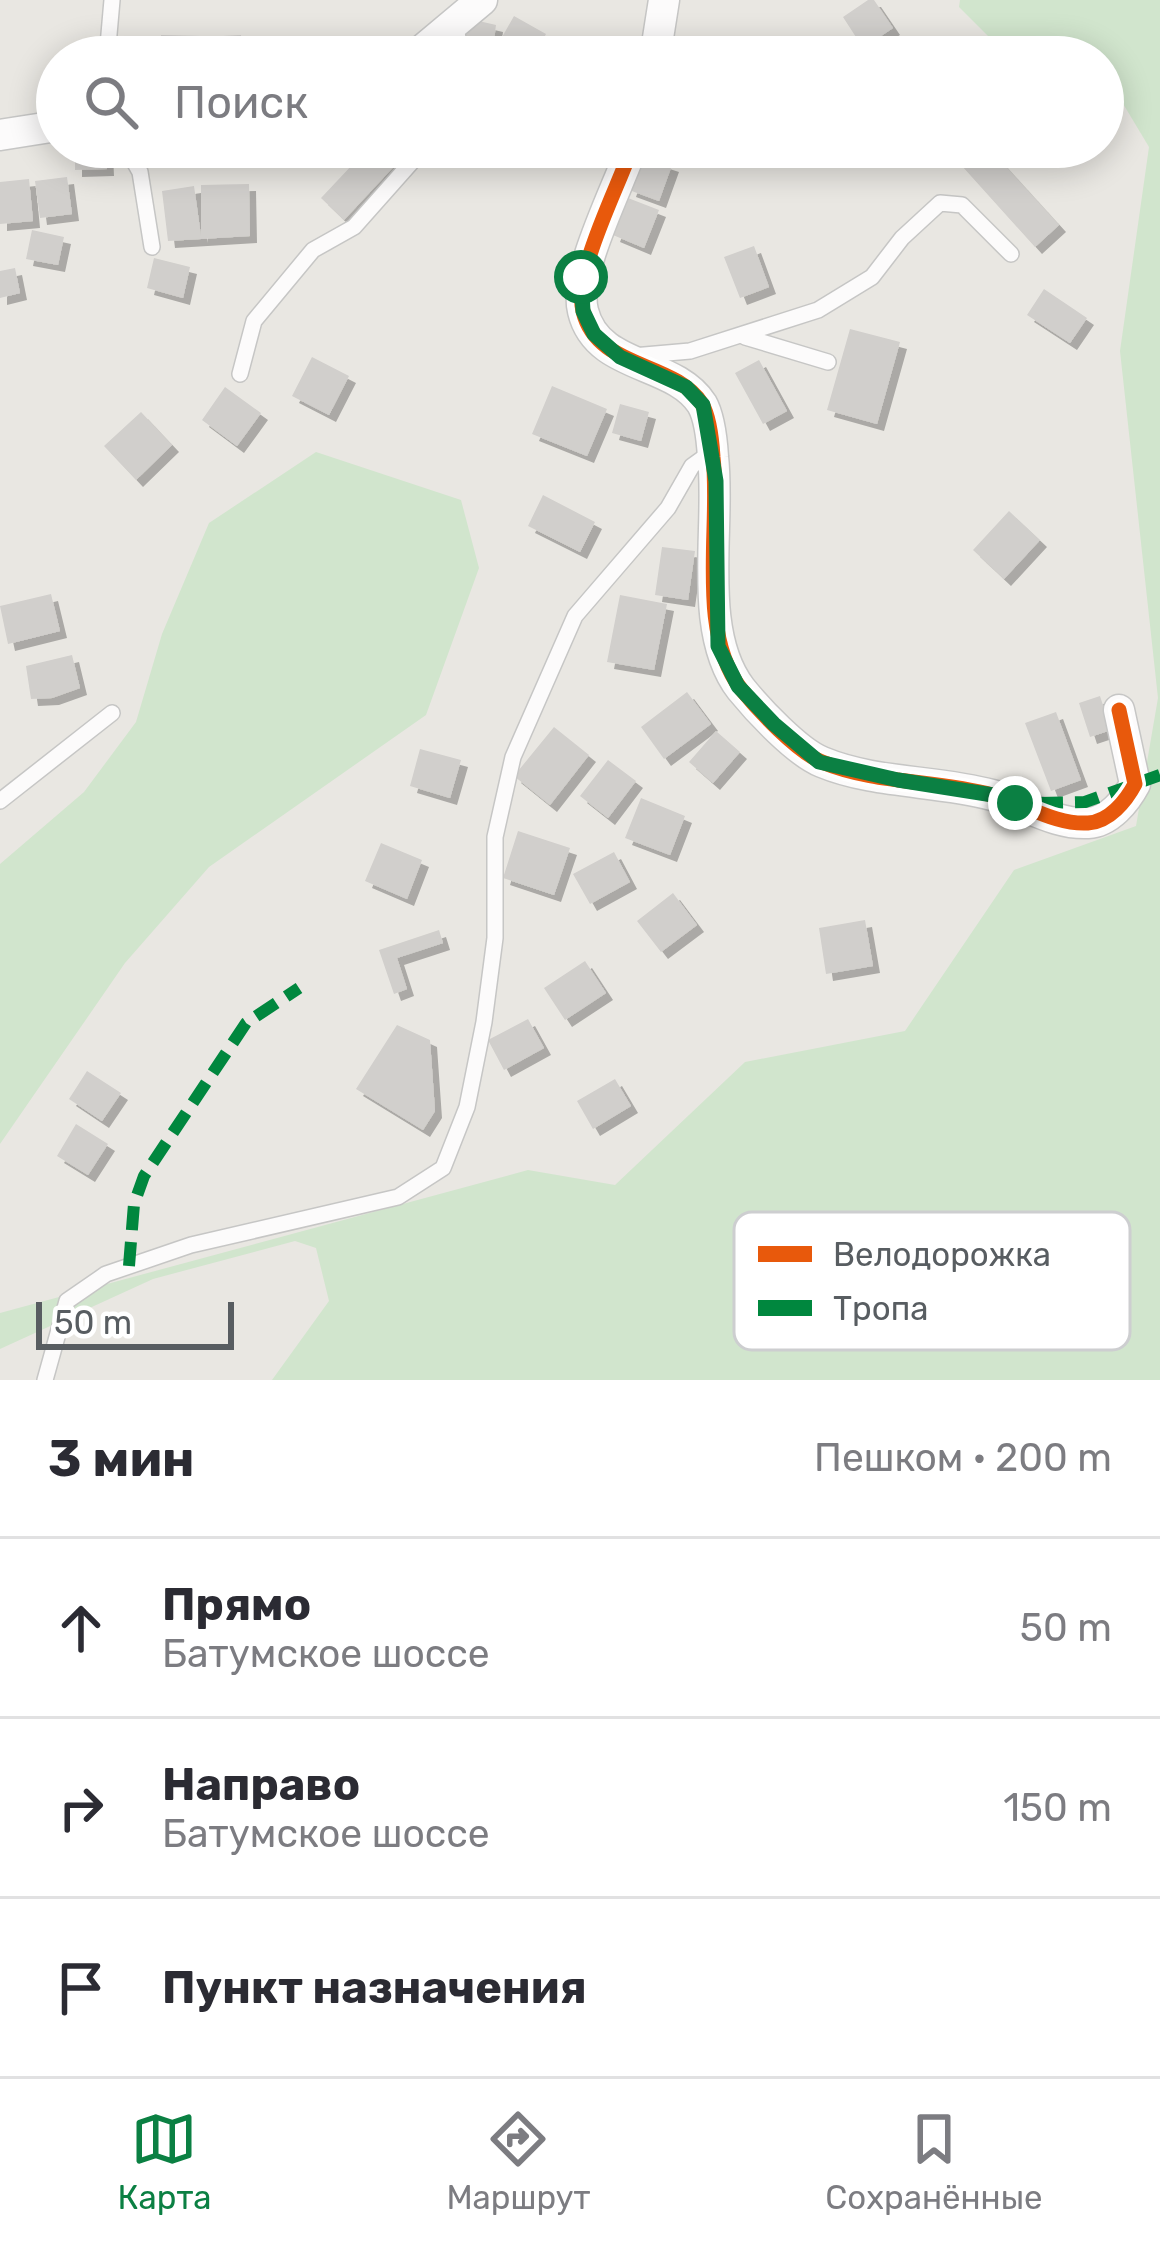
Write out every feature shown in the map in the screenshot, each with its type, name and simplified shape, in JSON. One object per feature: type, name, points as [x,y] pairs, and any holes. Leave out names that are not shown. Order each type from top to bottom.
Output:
[{"type":"street","points":[[439,36],[482,0]]},
{"type":"street","points":[[659,36],[664,0]]},
{"type":"street","points":[[0,135],[36,129]]},
{"type":"street","points":[[624,168],[581,277],[583,311],[594,334],[620,357],[686,387],[703,405],[713,451],[718,646],[738,686],[819,762],[993,795],[1058,820],[1092,824],[1124,804],[1135,784],[1119,710]]},
{"type":"lane","points":[[109,36],[112,0]]},
{"type":"lane","points":[[454,24],[457,36]]},
{"type":"lane","points":[[138,168],[152,247]]},
{"type":"lane","points":[[240,374],[254,321],[313,250],[354,227],[406,168]]},
{"type":"lane","points":[[620,357],[690,351],[818,310],[872,277],[902,238],[940,203],[962,205],[1011,254]]},
{"type":"lane","points":[[744,337],[828,362]]},
{"type":"lane","points":[[45,1380],[67,1301],[106,1274],[191,1245],[398,1197],[443,1168],[467,1107],[484,1022],[494,938],[495,837],[514,757],[575,616],[668,508],[692,466],[713,451]]},
{"type":"lane","points":[[0,801],[112,713]]},
{"type":"green space","points":[[960,0],[1160,0],[1160,1380],[272,1380],[329,1301],[316,1248],[295,1241],[153,1279],[0,1349],[0,1313],[528,1170],[615,1185],[745,1062],[905,1031],[1014,870],[1136,826],[1158,698],[1120,351],[1149,147],[1124,105],[1124,36],[988,36],[959,7]]},
{"type":"green space","points":[[316,452],[461,500],[479,568],[426,715],[209,867],[125,963],[0,1144],[0,864],[84,792],[136,722],[162,634],[209,523]]},
{"type":"building","points":[[874,0],[893,28],[881,36],[855,36],[843,17]]},
{"type":"building","points":[[514,16],[546,34],[545,36],[503,36]]},
{"type":"building","points":[[470,19],[496,25],[495,36],[466,36]]},
{"type":"building","points":[[349,168],[392,168],[344,220],[321,198]]},
{"type":"building","points":[[637,168],[671,168],[659,201],[629,190]]},
{"type":"building","points":[[964,168],[1007,168],[1059,225],[1035,247]]},
{"type":"building","points":[[67,177],[72,214],[40,218],[35,181]]},
{"type":"building","points":[[29,179],[33,221],[0,224],[0,182]]},
{"type":"building","points":[[249,184],[250,236],[168,241],[162,191],[194,186],[201,236],[201,185]]},
{"type":"building","points":[[628,198],[659,210],[644,248],[613,235]]},
{"type":"building","points":[[32,230],[64,237],[58,265],[26,259]]},
{"type":"building","points":[[754,246],[769,287],[740,298],[724,257]]},
{"type":"building","points":[[154,258],[190,267],[183,298],[147,288]]},
{"type":"building","points":[[15,268],[20,293],[0,298],[0,271]]},
{"type":"building","points":[[1044,289],[1087,318],[1070,343],[1027,315]]},
{"type":"building","points":[[850,329],[900,342],[877,424],[827,410]]},
{"type":"building","points":[[312,357],[349,376],[329,415],[292,396]]},
{"type":"building","points":[[759,360],[787,411],[763,424],[735,373]]},
{"type":"building","points":[[552,386],[607,409],[587,456],[532,434]]},
{"type":"building","points":[[225,387],[261,413],[237,446],[202,420]]},
{"type":"building","points":[[620,404],[649,412],[641,441],[612,433]]},
{"type":"building","points":[[141,412],[172,445],[136,480],[104,446]]},
{"type":"building","points":[[543,495],[595,522],[580,552],[528,526]]},
{"type":"building","points":[[1009,511],[1040,540],[1004,579],[973,550]]},
{"type":"building","points":[[662,547],[695,551],[688,600],[655,595]]},
{"type":"building","points":[[51,594],[60,631],[8,644],[0,606]]},
{"type":"building","points":[[620,595],[667,604],[654,670],[607,662]]},
{"type":"building","points":[[72,655],[80,688],[52,698],[31,699],[26,666]]},
{"type":"building","points":[[687,692],[711,724],[664,759],[641,727]]},
{"type":"building","points":[[1100,696],[1111,730],[1090,737],[1079,703]]},
{"type":"building","points":[[1056,712],[1081,780],[1051,791],[1025,723]]},
{"type":"building","points":[[554,727],[589,755],[550,805],[514,776]]},
{"type":"building","points":[[716,731],[740,752],[713,783],[689,762]]},
{"type":"building","points":[[420,749],[461,760],[450,798],[410,786]]},
{"type":"building","points":[[608,760],[636,781],[608,818],[580,796]]},
{"type":"building","points":[[641,798],[685,816],[670,855],[625,838]]},
{"type":"building","points":[[518,831],[570,848],[554,895],[503,878]]},
{"type":"building","points":[[381,843],[422,860],[407,899],[365,881]]},
{"type":"building","points":[[614,852],[630,882],[590,904],[573,874]]},
{"type":"building","points":[[673,893],[697,925],[661,952],[637,921]]},
{"type":"building","points":[[865,920],[873,966],[826,974],[819,928]]},
{"type":"building","points":[[439,930],[443,943],[397,958],[407,989],[394,994],[379,950]]},
{"type":"building","points":[[585,961],[606,993],[565,1020],[544,988]]},
{"type":"building","points":[[528,1019],[544,1048],[504,1070],[488,1040]]},
{"type":"building","points":[[397,1025],[430,1040],[435,1111],[423,1130],[356,1089]]},
{"type":"building","points":[[87,1071],[121,1093],[102,1121],[69,1099]]},
{"type":"building","points":[[615,1079],[631,1106],[593,1129],[577,1101]]},
{"type":"building","points":[[76,1124],[108,1144],[88,1175],[57,1156]]},
{"type":"marked path","points":[[1039,803],[1085,802],[1160,775]]},
{"type":"marked path","points":[[129,1266],[134,1204],[144,1176],[246,1023],[299,988]]},
{"type":"cycle path","points":[[624,168],[590,253],[583,311],[604,344],[674,379],[705,410],[715,484],[714,608],[727,665],[748,698],[790,740],[822,762],[863,774],[992,795],[1075,823],[1096,822],[1110,815],[1135,784],[1119,710]]},
{"type":"route","points":[[581,277],[583,311],[594,334],[620,357],[686,387],[703,405],[716,481],[718,646],[738,686],[819,762],[1015,803]]}]
